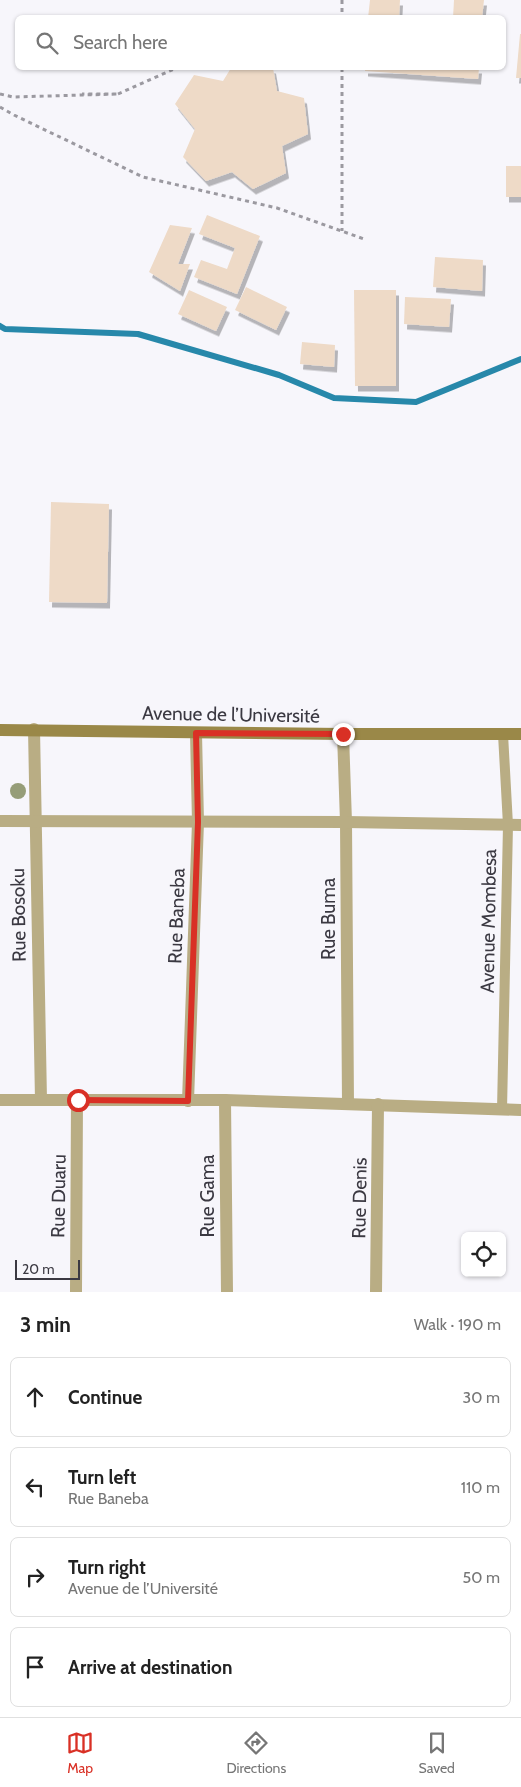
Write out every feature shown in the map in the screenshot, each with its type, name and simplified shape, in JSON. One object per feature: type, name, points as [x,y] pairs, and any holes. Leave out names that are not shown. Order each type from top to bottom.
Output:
[{"type":"main road","name":"Avenue de l’Université","points":[[0,730],[521,734]]},
{"type":"street","name":"Rue Bosoku","points":[[34,730],[41,1100]]},
{"type":"street","name":"Rue Baneba","points":[[188,1101],[198,822],[196,733]]},
{"type":"street","name":"Rue Buma","points":[[343,734],[346,822],[348,1104]]},
{"type":"street","points":[[0,821],[346,822],[521,825]]},
{"type":"street","points":[[0,1100],[225,1100],[521,1110]]},
{"type":"street","name":"Rue Duaru","points":[[76,1292],[78,1100]]},
{"type":"street","name":"Rue Gama","points":[[225,1100],[226,1292]]},
{"type":"street","name":"Rue Denis","points":[[376,1292],[378,1104]]},
{"type":"lane","name":"Avenue Mombesa","points":[[502,1110],[508,825],[504,734]]},
{"type":"path","points":[[342,0],[342,15]]},
{"type":"path","points":[[0,94],[12,97],[118,94],[172,70]]},
{"type":"path","points":[[342,70],[342,231]]},
{"type":"path","points":[[82,94],[118,94]]},
{"type":"path","points":[[0,107],[143,177],[277,208],[364,239]]},
{"type":"building","points":[[370,0],[400,0],[399,15],[368,15]]},
{"type":"building","points":[[454,0],[484,0],[482,15],[453,15]]},
{"type":"building","points":[[520,34],[521,78],[516,78]]},
{"type":"building","points":[[230,70],[273,70],[277,91],[304,98],[308,134],[282,146],[286,173],[253,189],[232,172],[206,181],[183,157],[195,129],[175,104],[194,75],[223,81]]},
{"type":"building","points":[[365,70],[479,70],[478,79]]},
{"type":"building","points":[[506,166],[521,166],[521,197],[506,197]]},
{"type":"building","points":[[207,215],[260,236],[237,294],[194,277],[201,260],[227,269],[235,248],[199,234]]},
{"type":"building","points":[[170,225],[192,228],[178,264],[190,264],[180,291],[149,272]]},
{"type":"building","points":[[435,257],[483,260],[482,291],[433,287]]},
{"type":"building","points":[[246,287],[287,307],[276,330],[235,310]]},
{"type":"building","points":[[189,290],[227,307],[216,331],[178,314]]},
{"type":"building","points":[[354,290],[396,290],[396,386],[355,386]]},
{"type":"building","points":[[405,297],[451,299],[449,327],[404,324]]},
{"type":"building","points":[[302,342],[335,345],[334,367],[300,364]]},
{"type":"building","points":[[51,502],[109,504],[107,603],[49,602]]},
{"type":"waterway","points":[[0,326],[5,329],[138,334],[279,375],[334,398],[416,402],[521,359]]},
{"type":"route","points":[[78,1100],[188,1101],[198,822],[196,733],[343,734]]}]
